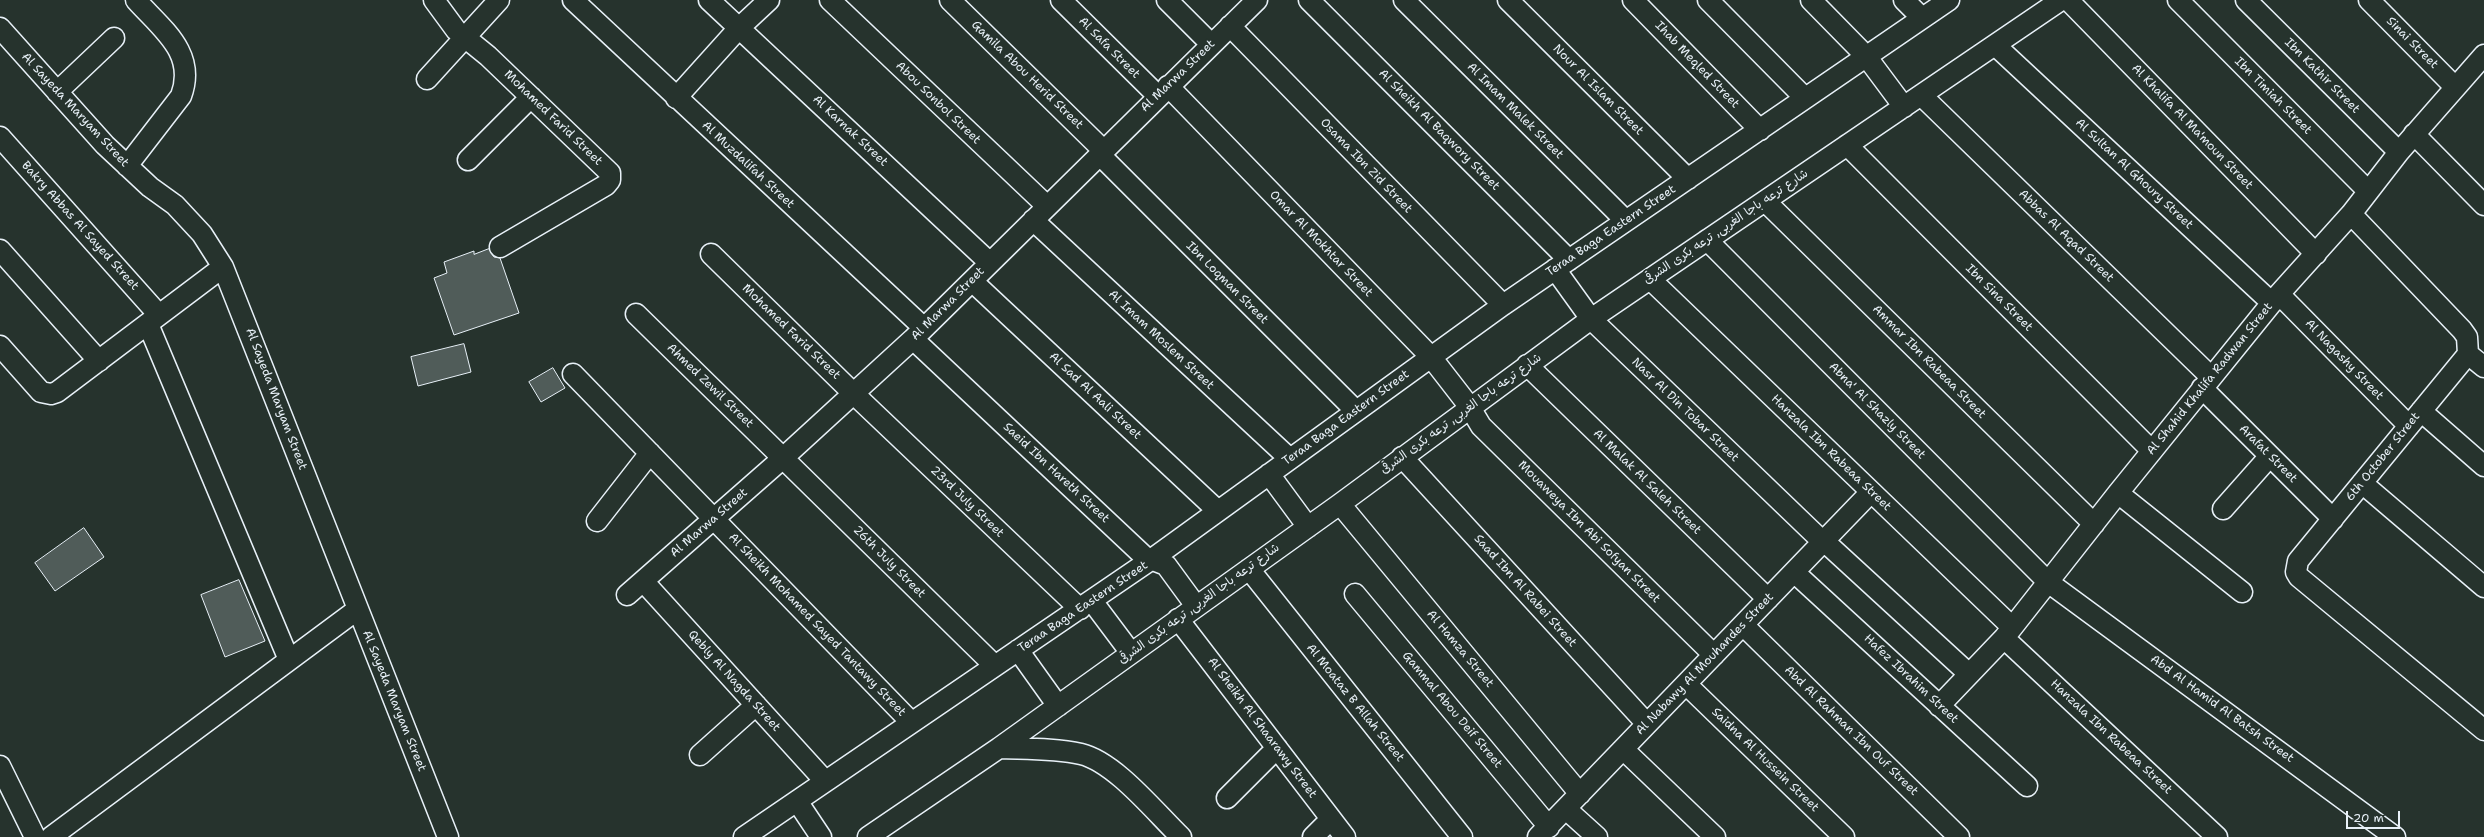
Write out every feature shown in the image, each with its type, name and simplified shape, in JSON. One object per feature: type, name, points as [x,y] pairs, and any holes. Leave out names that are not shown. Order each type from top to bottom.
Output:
[{"type":"street","points":[[127,166],[181,96],[186,83],[186,69],[183,56],[176,45],[136,0]]},
{"type":"street","name":"Mohamed Farid Street","points":[[434,0],[456,30],[531,97],[610,173],[610,180],[606,185],[500,247]]},
{"type":"street","points":[[427,79],[498,0]]},
{"type":"street","name":"Al Muzdalifah Street","points":[[573,0],[919,334]]},
{"type":"street","name":"Al Karnak Street","points":[[709,0],[990,263]]},
{"type":"street","points":[[676,98],[739,28],[769,0]]},
{"type":"street","name":"Abou Sonbol Street","points":[[830,0],[1047,206]]},
{"type":"street","name":"Gamila Abou Herid Street","points":[[950,0],[1101,152]]},
{"type":"street","name":"Al Safa Street","points":[[1061,0],[1163,91]]},
{"type":"street","points":[[1167,0],[1211,44]]},
{"type":"street","name":"Al Marwa Street","points":[[627,595],[783,458],[919,334],[1101,152],[1257,0]]},
{"type":"street","name":"Al Sheikh Al Baqwory Street","points":[[1309,0],[1562,265]]},
{"type":"street","name":"Al Imam Malek Street","points":[[1404,0],[1626,221]]},
{"type":"street","name":"Nour Al Islam Street","points":[[1508,0],[1688,179]]},
{"type":"street","name":"Ihab Meqled Street","points":[[1634,0],[1760,130]]},
{"type":"street","points":[[1708,0],[1805,98]]},
{"type":"street","points":[[1811,0],[1866,56],[1904,106]]},
{"type":"street","points":[[1904,0],[1922,18]]},
{"type":"street","name":"Teraa Baga Eastern Street","points":[[744,837],[1086,605],[1152,559],[1503,305],[1949,0]]},
{"type":"street","name":"شارع ترعه باجا الغربى, ترعه بكرى الشرقى","points":[[868,837],[999,748],[1340,504],[1469,406],[1590,319],[2061,0]]},
{"type":"street","name":"Al Khalifa Al Ma'moun Street","points":[[2068,0],[2316,254]]},
{"type":"street","name":"Ibn Timiah Street","points":[[2178,0],[2368,191]]},
{"type":"street","name":"Ibn Kathir Street","points":[[2246,0],[2399,152]]},
{"type":"street","name":"Sinai Street","points":[[2368,0],[2455,87]]},
{"type":"street","name":"Osama Ibn Zid Street","points":[[1230,26],[1503,305]]},
{"type":"street","name":"Al Sayeda Maryam Street","points":[[0,28],[57,92],[127,166],[176,205],[202,234],[223,266],[448,837]]},
{"type":"street","points":[[57,92],[114,38]]},
{"type":"street","name":"Al Sultan Al Ghoury Street","points":[[1995,45],[2276,299]]},
{"type":"street","name":"Al Shahid Khalifa Radwan Street","points":[[1939,706],[2008,633],[2118,493],[2276,299],[2351,214],[2414,134],[2484,55]]},
{"type":"street","name":"Omar Al Mokhtar Street","points":[[1163,91],[1431,356],[1469,406]]},
{"type":"street","name":"Abbas Al Aqad Street","points":[[1921,95],[2207,383]]},
{"type":"street","points":[[468,160],[531,97]]},
{"type":"street","points":[[2414,134],[2484,205]]},
{"type":"street","name":"Bakry Abbas Al Sayed Street","points":[[0,137],[154,319],[289,660]]},
{"type":"street","name":"Ibn Sina Street","points":[[1847,145],[2152,451]]},
{"type":"street","name":"Ibn Loqman Street","points":[[1101,152],[1356,411]]},
{"type":"street","name":"Ammar Ibn Rabeaa Street","points":[[1765,200],[2094,524]]},
{"type":"street","points":[[2351,214],[2462,330],[2468,341],[2468,354],[2484,367]]},
{"type":"street","name":"Al Imam Moslem Street","points":[[1033,220],[1290,459]]},
{"type":"street","name":"Abna' Al Shazly Street","points":[[1707,240],[2048,582]]},
{"type":"street","points":[[0,250],[99,361]]},
{"type":"street","name":"Mohamed Farid Street","points":[[711,254],[854,394]]},
{"type":"street","name":"Nasr Al Din Tobar Street","points":[[1562,265],[1590,319],[1823,542],[1969,674]]},
{"type":"street","points":[[0,346],[41,392],[46,394],[57,392],[223,266]]},
{"type":"street","name":"Hanzala Ibn Rabeaa Street","points":[[1650,279],[1871,492],[2008,633],[2217,837]]},
{"type":"street","name":"Al Sad Al Aali Street","points":[[972,281],[1218,511]]},
{"type":"street","name":"Al Nagashy Street","points":[[2276,299],[2408,426]]},
{"type":"street","name":"Ahmed Zewil Street","points":[[636,314],[783,458]]},
{"type":"street","name":"Saeid Ibn Hareth Street","points":[[919,334],[1145,557],[1166,565],[1196,606]]},
{"type":"street","name":"6th October Street","points":[[2468,354],[2298,561],[2296,572],[2299,577],[2484,730]]},
{"type":"street","name":"Al Malak Al Saleh Street","points":[[1527,365],[1768,599]]},
{"type":"street","name":"Al Sheikh Mohamed Sayed Tantawy Street","points":[[573,374],[912,722]]},
{"type":"street","name":"Arafat Street","points":[[2207,383],[2270,456],[2333,519]]},
{"type":"street","name":"23rd July Street","points":[[854,394],[1086,605],[1131,653]]},
{"type":"street","name":"Mouaweya Ibn Abi Sofyan Street","points":[[1469,406],[1481,426],[1714,655]]},
{"type":"street","points":[[2422,411],[2484,466]]},
{"type":"street","points":[[597,521],[650,452]]},
{"type":"street","points":[[2223,509],[2270,456]]},
{"type":"street","name":"Saad Ibn Al Rabei Street","points":[[1402,457],[1647,724]]},
{"type":"street","name":"26th July Street","points":[[783,458],[995,666]]},
{"type":"street","points":[[1269,474],[1308,526]]},
{"type":"street","points":[[2362,483],[2484,587]]},
{"type":"street","name":"Al Nabawy Al Mouhandes Street","points":[[1544,832],[1871,492]]},
{"type":"street","points":[[2118,493],[2242,592]]},
{"type":"street","name":"Al Hamza Street","points":[[1340,504],[1580,794]]},
{"type":"street","name":"Al Moataz B Allah Street","points":[[1249,569],[1462,837]]},
{"type":"street","name":"Hafez Ibrahim Street","points":[[1794,572],[2027,786]]},
{"type":"street","name":"Qebly Al Nagda Street","points":[[643,581],[825,781]]},
{"type":"street","name":"Abd Al Hamid Al Batsh Street","points":[[2048,582],[2395,837]]},
{"type":"street","name":"Gammal Abou Deif Street","points":[[1354,594],[1544,832]]},
{"type":"street","points":[[51,837],[358,609]]},
{"type":"street","name":"Al Sheikh Al Shaarawy Street","points":[[1178,619],[1345,837]]},
{"type":"street","name":"Abd Al Rahman Ibn Ouf Street","points":[[1743,625],[1959,837]]},
{"type":"street","points":[[1018,650],[1058,706]]},
{"type":"street","name":"Saidna Al Hussein Street","points":[[1686,684],[1844,837]]},
{"type":"street","points":[[700,755],[756,706]]},
{"type":"street","points":[[999,748],[1076,753],[1097,760],[1111,768],[1181,837]]},
{"type":"street","points":[[1227,798],[1277,748]]},
{"type":"street","points":[[1623,749],[1715,837]]},
{"type":"street","points":[[0,766],[35,837]]},
{"type":"street","points":[[797,801],[821,837]]},
{"type":"street","points":[[1566,808],[1597,837]]},
{"type":"street","points":[[1313,837],[1332,819]]},
{"type":"building","points":[[489,249],[494,257],[500,258],[519,313],[454,335],[434,278],[447,273],[444,262],[474,251],[474,254]]},
{"type":"building","points":[[464,344],[471,372],[418,386],[411,357]]},
{"type":"building","points":[[553,368],[565,388],[541,402],[529,382]]},
{"type":"building","points":[[84,528],[104,557],[55,591],[35,563]]},
{"type":"building","points":[[239,580],[265,641],[225,657],[201,595]]}]
